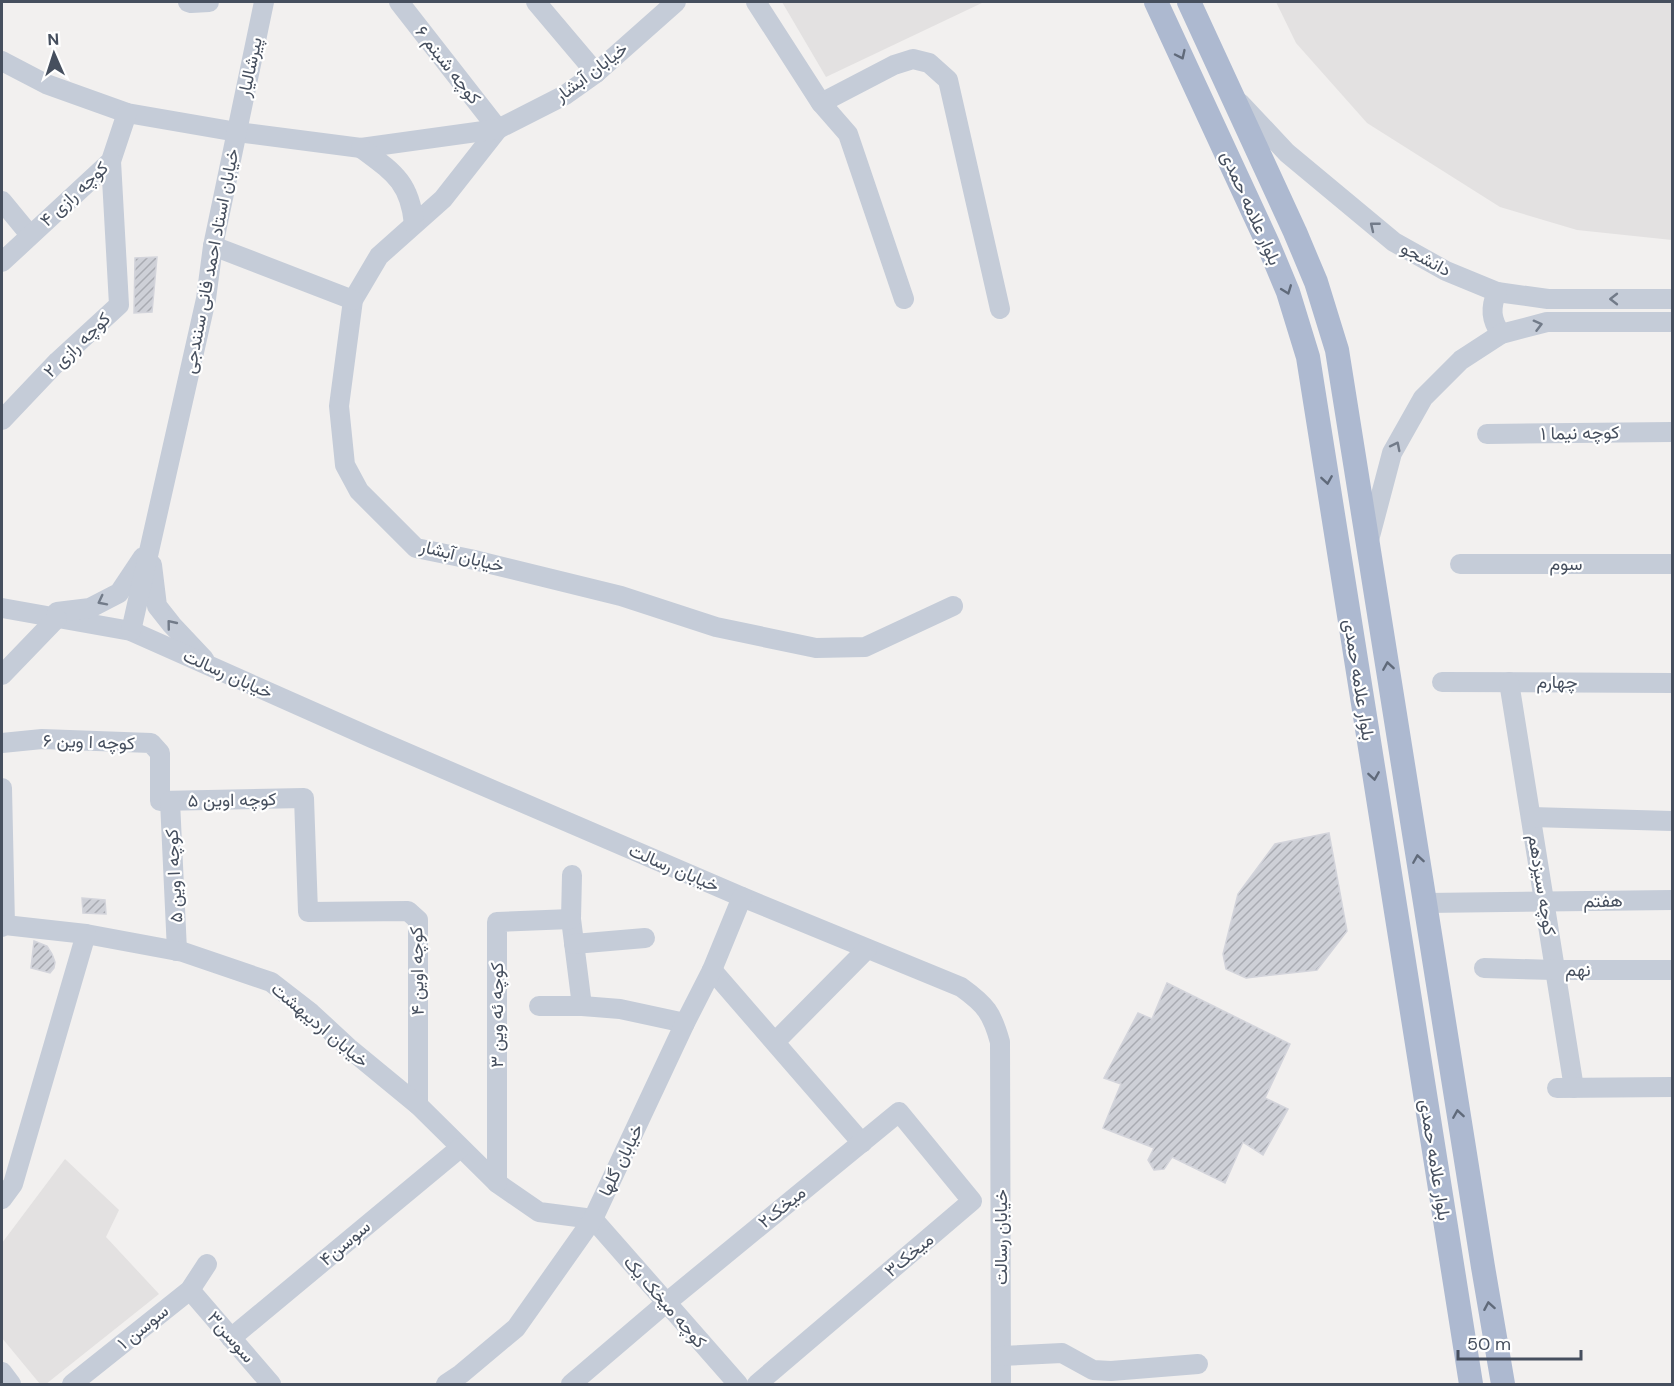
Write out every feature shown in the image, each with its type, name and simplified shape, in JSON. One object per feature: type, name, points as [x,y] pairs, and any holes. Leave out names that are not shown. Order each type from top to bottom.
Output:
[{"type":"main road","name":"بلوار علامه حمدی","points":[[1189,2],[1316,282],[1337,350],[1503,1384]]},
{"type":"main road","name":"بلوار علامه حمدی","points":[[1156,3],[1268,244],[1288,292],[1308,357],[1471,1384]]},
{"type":"street","points":[[188,2],[209,2]]},
{"type":"street","name":"پیرشالیار","points":[[237,132],[264,2]]},
{"type":"street","name":"کوچه شبنم ۶","points":[[399,2],[498,129]]},
{"type":"street","points":[[536,2],[596,73]]},
{"type":"street","name":"خیابان آبشار","points":[[237,132],[362,148],[498,129],[565,95],[596,73],[676,2]]},
{"type":"street","points":[[756,2],[820,104],[848,134],[904,298]]},
{"type":"street","points":[[820,104],[894,65],[914,59],[929,63],[948,80],[1000,309]]},
{"type":"street","name":"خیابان استاد احمد فانی سنندجی","points":[[2,61],[46,84],[128,113],[237,132],[213,246],[206,299],[131,631]]},
{"type":"street","name":"دانشجو","points":[[1233,96],[1287,153],[1394,242],[1446,271],[1497,292],[1548,299],[1672,299]]},
{"type":"street","name":"کوچه رازی ۴","points":[[2,262],[111,161],[128,113]]},
{"type":"street","name":"خیابان آبشار","points":[[498,129],[443,199],[379,256],[353,300],[339,406],[345,465],[359,491],[416,548],[621,596],[716,627],[816,648],[865,647],[953,606]]},
{"type":"street","points":[[362,148],[392,172],[408,193],[414,224]]},
{"type":"street","name":"کوچه رازی ۲","points":[[4,412],[119,305],[111,161]]},
{"type":"street","points":[[2,201],[30,235]]},
{"type":"street","points":[[213,246],[353,300]]},
{"type":"street","points":[[1497,292],[1492,314],[1494,325],[1501,334]]},
{"type":"street","points":[[1369,543],[1392,453],[1423,398],[1461,360],[1501,334],[1547,322],[1672,322]]},
{"type":"street","name":"کوچه نیما ۱","points":[[1487,434],[1672,432]]},
{"type":"street","points":[[2,675],[49,617],[90,608],[119,593],[152,542]]},
{"type":"street","points":[[152,542],[152,576],[157,606],[172,626],[211,666]]},
{"type":"street","name":"سوم","points":[[1460,564],[1672,564]]},
{"type":"street","name":"خیابان رسالت","points":[[2,608],[131,631],[742,897],[961,987],[980,1001],[994,1020],[1000,1042],[1001,1384]]},
{"type":"street","name":"چهارم","points":[[1442,682],[1672,683]]},
{"type":"street","name":"کوچه سیزدهم","points":[[1509,682],[1556,970],[1566,1088],[1672,1087]]},
{"type":"street","name":"کوچه ا وین ۶","points":[[2,743],[42,739],[151,743],[160,753],[165,801]]},
{"type":"street","points":[[2,788],[3,926]]},
{"type":"street","name":"کوچه اوین ۵","points":[[165,801],[304,798]]},
{"type":"street","name":"کوچه اوین ۴","points":[[304,798],[308,912],[408,911],[418,920],[418,1105]]},
{"type":"street","name":"کوچه ا وین ۵","points":[[165,801],[177,951]]},
{"type":"street","points":[[1531,817],[1672,821]]},
{"type":"street","points":[[572,875],[572,919],[582,1006]]},
{"type":"street","name":"خیابان گلها","points":[[446,1384],[516,1328],[593,1219],[712,970],[742,897]]},
{"type":"street","name":"هفتم","points":[[1425,903],[1672,900]]},
{"type":"street","name":"کوچه ئه وین ۳","points":[[497,1183],[497,922],[572,919]]},
{"type":"street","name":"خیابان اردیبهشت","points":[[3,926],[86,933],[177,951],[271,982],[311,1013],[350,1049],[418,1105],[497,1183],[539,1212],[593,1219]]},
{"type":"street","points":[[2,1199],[13,1184],[86,933]]},
{"type":"street","points":[[574,944],[645,938]]},
{"type":"street","points":[[775,1042],[867,949]]},
{"type":"street","name":"نهم","points":[[1484,968],[1672,970]]},
{"type":"street","points":[[712,970],[862,1143]]},
{"type":"street","points":[[539,1006],[620,1009],[685,1023]]},
{"type":"street","name":"میخک۲","points":[[571,1384],[899,1112]]},
{"type":"street","name":"میخک۳","points":[[757,1384],[972,1201],[899,1112]]},
{"type":"street","name":"سوسن۴","points":[[231,1338],[460,1148]]},
{"type":"street","name":"کوچه میخک یک","points":[[593,1219],[738,1384]]},
{"type":"street","name":"سوسن ۱","points":[[72,1384],[190,1290],[207,1264]]},
{"type":"street","name":"سوسن۳","points":[[190,1290],[271,1384]]},
{"type":"street","points":[[1001,1356],[1062,1353],[1093,1370],[1111,1371],[1198,1364]]},
{"type":"street","points":[[2,1372],[11,1384]]},
{"type":"shaded area","points":[[782,2],[984,2],[826,77]]},
{"type":"shaded area","points":[[1276,2],[1672,2],[1672,240],[1577,230],[1500,207],[1367,123],[1296,43]]},
{"type":"shaded area","points":[[65,1159],[119,1210],[106,1237],[159,1294],[46,1384],[40,1384],[2,1338],[2,1243]]},
{"type":"building","points":[[157,257],[152,312],[134,313],[135,258]]},
{"type":"building","points":[[1329,833],[1347,931],[1317,970],[1246,978],[1226,969],[1223,954],[1238,894],[1275,844]]},
{"type":"building","points":[[82,898],[105,900],[106,914],[83,913]]},
{"type":"building","points":[[34,941],[47,946],[52,954],[55,962],[50,973],[31,968]]},
{"type":"building","points":[[1167,983],[1290,1044],[1265,1098],[1288,1109],[1263,1155],[1243,1142],[1225,1183],[1172,1157],[1164,1169],[1154,1170],[1148,1160],[1154,1148],[1103,1128],[1121,1084],[1104,1078],[1138,1013],[1152,1019]]}]
